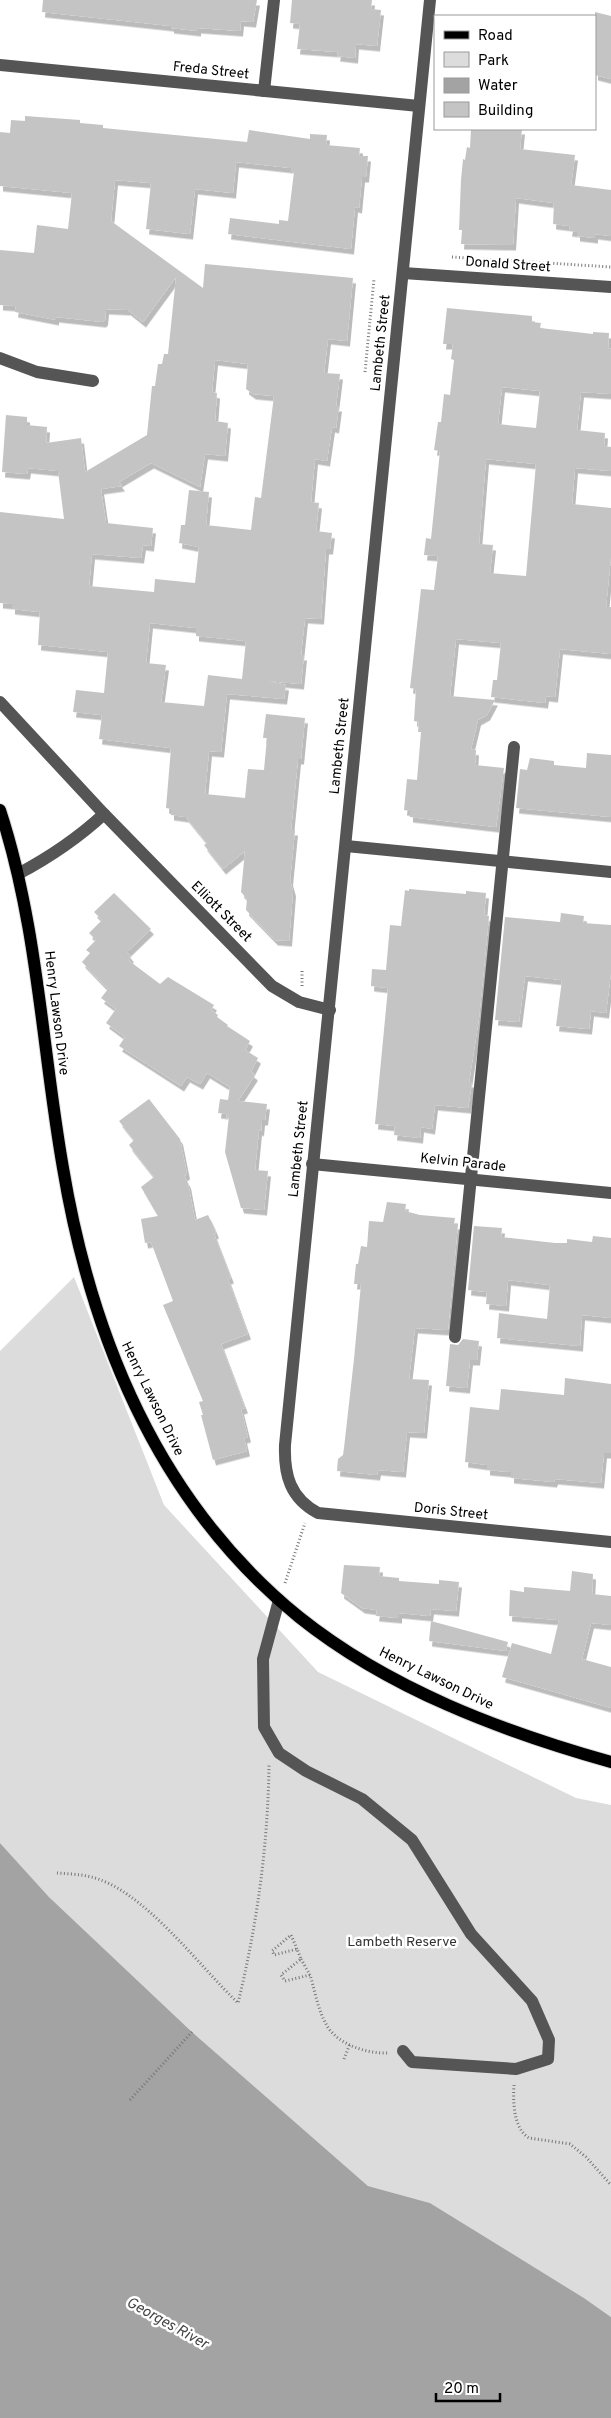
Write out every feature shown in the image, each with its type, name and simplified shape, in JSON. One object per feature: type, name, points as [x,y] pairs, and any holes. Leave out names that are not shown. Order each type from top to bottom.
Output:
[{"type":"main road","name":"Henry Lawson Drive","points":[[0,810],[18,874],[35,965],[53,1109],[67,1196],[84,1271],[102,1330],[126,1386],[149,1434],[184,1492],[237,1559],[279,1600],[348,1652],[406,1685],[497,1725],[611,1762]]},
{"type":"street","points":[[264,91],[274,0]]},
{"type":"street","name":"Lambeth Street","points":[[295,1494],[286,1472],[285,1445],[430,0]]},
{"type":"street","name":"Freda Street","points":[[0,65],[419,106]]},
{"type":"street","name":"Donald Street","points":[[403,273],[611,287]]},
{"type":"street","points":[[0,358],[37,372],[93,381]]},
{"type":"street","name":"Elliott Street","points":[[0,702],[104,814],[272,986],[299,1002],[330,1010]]},
{"type":"street","points":[[455,1337],[514,747]]},
{"type":"street","points":[[18,874],[52,856],[77,839],[104,814]]},
{"type":"street","points":[[346,846],[611,872]]},
{"type":"street","name":"Kelvin Parade","points":[[312,1164],[611,1193]]},
{"type":"street","name":"Doris Street","points":[[295,1494],[310,1508],[329,1515],[611,1542]]},
{"type":"street","points":[[279,1600],[263,1659],[264,1728],[279,1753],[306,1771],[362,1799],[412,1840],[471,1934],[532,2000],[548,2040],[548,2059],[516,2069],[412,2062],[403,2051]]},
{"type":"path","points":[[446,257],[611,267]]},
{"type":"path","points":[[365,372],[374,279]]},
{"type":"path","points":[[279,1600],[310,1508]]},
{"type":"path","points":[[57,1873],[91,1877],[108,1883],[129,1896],[184,1946],[238,2003],[249,1956],[257,1906],[268,1817],[269,1757]]},
{"type":"path","points":[[297,1949],[274,1955],[272,1951],[291,1935],[310,1975],[326,2024],[337,2036],[350,2044],[374,2052],[403,2051]]},
{"type":"path","points":[[301,1959],[281,1975],[285,1980],[310,1975]]},
{"type":"path","points":[[130,2100],[192,2032]]},
{"type":"path","points":[[344,2059],[350,2044]]},
{"type":"path","points":[[516,2069],[513,2102],[519,2124],[525,2135],[529,2138],[570,2144],[586,2157],[611,2185]]},
{"type":"green space","name":"Lambeth Reserve","points":[[74,1277],[164,1505],[318,1672],[576,1798],[611,1805],[611,2317],[584,2298],[430,2203],[368,2186],[192,2032],[49,1897],[0,1843],[0,1351]]},
{"type":"water","name":"Georges River","points":[[0,1843],[49,1897],[192,2032],[368,2186],[430,2203],[584,2298],[611,2317],[611,2418],[0,2418]]},
{"type":"building","points":[[43,0],[257,0],[253,22],[241,21],[240,31],[198,28],[198,31],[171,28],[171,26],[42,12]]},
{"type":"building","points":[[292,0],[372,0],[371,9],[381,10],[377,46],[356,44],[355,58],[337,56],[338,52],[297,49],[300,24],[290,23]]},
{"type":"building","points":[[595,12],[611,16],[611,79],[596,75]]},
{"type":"building","points":[[25,116],[80,120],[80,123],[103,125],[103,128],[247,142],[249,130],[310,139],[310,134],[327,135],[326,145],[360,148],[359,156],[368,156],[366,177],[362,177],[359,208],[355,207],[351,249],[228,234],[230,218],[279,224],[279,220],[288,221],[294,172],[291,172],[291,168],[236,162],[233,193],[195,189],[190,234],[146,229],[151,183],[115,180],[111,221],[203,288],[205,264],[353,278],[347,341],[328,339],[324,373],[340,374],[336,406],[339,406],[336,428],[332,427],[327,461],[315,459],[311,502],[319,503],[316,531],[332,533],[330,549],[326,549],[321,619],[305,618],[301,655],[304,655],[301,684],[268,681],[286,685],[284,699],[227,694],[221,752],[209,751],[205,794],[245,798],[248,769],[264,770],[267,738],[263,738],[266,714],[305,718],[301,759],[298,759],[291,830],[295,830],[290,880],[293,891],[289,941],[275,940],[246,910],[247,899],[241,892],[245,851],[223,869],[204,845],[207,843],[186,817],[171,815],[171,809],[166,808],[171,748],[99,739],[102,715],[73,712],[76,690],[104,693],[108,652],[38,645],[40,612],[12,609],[12,604],[0,603],[0,512],[64,519],[58,471],[28,468],[27,474],[2,472],[6,415],[27,417],[27,425],[47,427],[46,443],[81,438],[85,472],[147,435],[152,386],[155,386],[158,364],[162,364],[164,354],[168,354],[176,277],[143,322],[128,310],[106,309],[103,322],[56,317],[56,320],[15,312],[16,306],[0,305],[0,250],[34,253],[37,225],[68,229],[72,193],[0,186],[0,132],[10,133],[11,120],[25,121]],"holes":[[[215,360],[248,364],[246,389],[253,394],[274,396],[261,498],[255,497],[251,530],[206,525],[209,492],[189,490],[185,525],[181,525],[179,543],[199,547],[195,583],[155,579],[154,592],[89,586],[92,554],[141,558],[143,545],[151,546],[153,528],[106,523],[101,489],[122,486],[119,482],[151,463],[200,487],[205,454],[225,456],[228,423],[215,421],[217,393],[212,392]],[[150,623],[196,628],[196,636],[246,641],[242,679],[208,675],[204,706],[161,702],[166,665],[146,663]]]},
{"type":"building","points":[[471,130],[522,130],[520,149],[575,155],[571,185],[611,190],[611,236],[595,234],[595,238],[577,236],[577,232],[569,231],[570,226],[553,224],[554,203],[516,198],[513,245],[461,244],[462,230],[459,230],[461,180],[463,159],[465,160],[467,147],[470,148]]},
{"type":"building","points":[[447,308],[532,316],[532,322],[541,323],[540,328],[593,334],[593,332],[609,333],[608,348],[611,349],[611,394],[581,392],[577,430],[605,433],[604,446],[611,447],[611,471],[575,468],[572,504],[611,508],[611,556],[606,607],[611,607],[611,654],[560,649],[555,697],[546,696],[545,703],[491,697],[493,680],[497,680],[501,643],[456,639],[450,696],[495,700],[487,715],[478,720],[471,749],[476,750],[475,765],[504,768],[496,827],[410,817],[410,811],[404,810],[407,779],[417,780],[421,732],[418,732],[419,722],[414,721],[416,689],[410,688],[421,589],[434,590],[438,556],[424,555],[426,538],[431,539],[440,451],[434,450],[438,422],[441,422],[444,394],[450,395],[454,360],[451,359],[453,344],[443,344]],"holes":[[[502,387],[540,391],[536,428],[498,424]],[[486,459],[536,464],[526,576],[490,573],[493,545],[479,544]]]},
{"type":"building","points":[[587,753],[611,755],[611,817],[516,808],[520,769],[527,770],[530,758],[554,761],[554,765],[586,768]]},
{"type":"building","points":[[409,889],[466,894],[466,891],[486,893],[484,915],[489,916],[479,1018],[469,1082],[472,1082],[468,1108],[435,1105],[432,1129],[421,1127],[420,1138],[394,1135],[395,1126],[375,1124],[388,988],[371,986],[372,969],[386,970],[390,925],[401,926],[405,890],[409,891]]},
{"type":"building","points":[[114,893],[151,929],[127,952],[131,957],[128,960],[160,984],[168,977],[214,1005],[211,1010],[218,1015],[217,1017],[250,1041],[245,1050],[258,1058],[251,1072],[255,1075],[238,1101],[267,1104],[265,1120],[262,1120],[261,1131],[259,1130],[255,1170],[268,1171],[264,1210],[241,1208],[225,1152],[229,1116],[226,1120],[227,1114],[218,1113],[220,1099],[228,1100],[230,1087],[207,1073],[200,1084],[187,1077],[181,1086],[119,1046],[125,1037],[106,1023],[116,1009],[101,998],[108,989],[82,962],[90,953],[86,950],[96,940],[89,933],[102,920],[94,912]]},
{"type":"building","points":[[561,913],[584,916],[583,923],[611,925],[611,972],[606,1013],[591,1011],[589,1029],[556,1026],[562,980],[525,976],[519,1022],[495,1020],[505,917],[560,922]]},
{"type":"building","points":[[149,1099],[180,1139],[187,1174],[184,1176],[188,1183],[195,1220],[208,1215],[212,1223],[216,1233],[214,1234],[231,1278],[228,1279],[248,1334],[221,1344],[245,1408],[241,1409],[248,1437],[244,1438],[247,1451],[213,1460],[201,1415],[203,1415],[199,1402],[203,1401],[163,1305],[173,1301],[151,1242],[145,1243],[141,1219],[158,1216],[141,1187],[154,1177],[129,1145],[134,1140],[119,1121]]},
{"type":"building","points":[[387,1202],[406,1204],[405,1211],[420,1215],[455,1218],[454,1224],[458,1224],[448,1330],[415,1328],[409,1379],[429,1380],[424,1433],[407,1432],[403,1472],[378,1470],[377,1475],[337,1471],[338,1459],[343,1455],[344,1448],[361,1284],[354,1284],[356,1264],[358,1264],[361,1246],[367,1247],[369,1221],[383,1222]]},
{"type":"building","points":[[474,1226],[502,1228],[501,1237],[555,1243],[567,1243],[567,1239],[592,1242],[593,1236],[611,1238],[611,1318],[582,1315],[580,1346],[497,1338],[499,1313],[547,1319],[550,1285],[508,1280],[506,1306],[486,1304],[487,1292],[468,1290]]},
{"type":"building","points":[[463,1339],[479,1341],[477,1360],[470,1360],[467,1388],[446,1386],[450,1344],[458,1345]]},
{"type":"building","points":[[565,1378],[611,1384],[611,1453],[604,1453],[601,1483],[555,1479],[554,1482],[511,1478],[511,1472],[487,1470],[487,1465],[465,1462],[470,1407],[499,1410],[501,1389],[564,1395]]},
{"type":"building","points":[[344,1565],[380,1567],[379,1576],[399,1578],[399,1581],[439,1584],[439,1580],[459,1582],[456,1611],[431,1609],[430,1616],[399,1613],[399,1618],[376,1616],[377,1610],[362,1608],[341,1593]]},
{"type":"building","points":[[572,1571],[593,1574],[592,1594],[611,1596],[611,1625],[591,1623],[582,1659],[611,1667],[611,1708],[502,1677],[512,1643],[551,1654],[559,1620],[509,1616],[510,1590],[524,1592],[524,1587],[570,1591]]},
{"type":"building","points":[[431,1621],[508,1642],[506,1651],[429,1641]]}]
